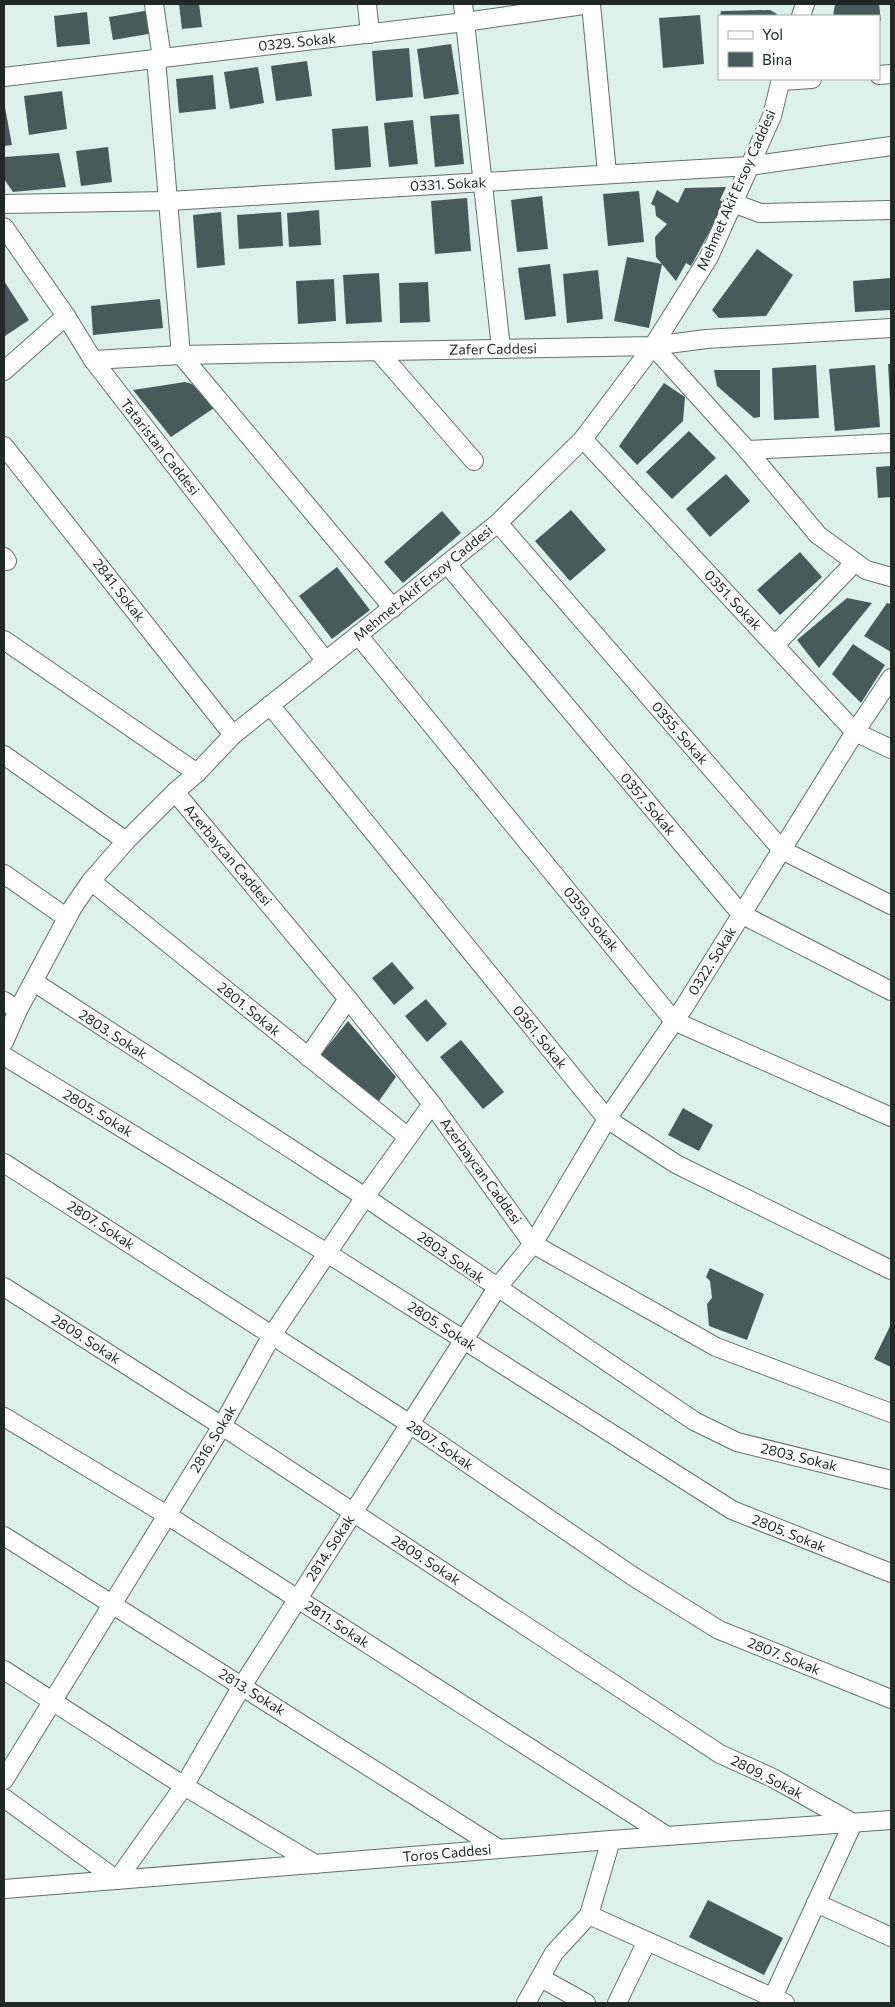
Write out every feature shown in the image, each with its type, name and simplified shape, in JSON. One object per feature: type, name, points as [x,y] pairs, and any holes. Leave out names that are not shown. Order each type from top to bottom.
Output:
[{"type":"street","points":[[154,4],[182,355],[393,608]]},
{"type":"street","points":[[367,4],[370,34]]},
{"type":"street","points":[[463,4],[502,348]]},
{"type":"street","points":[[590,4],[607,173]]},
{"type":"street","name":"0329. Sokak","points":[[4,77],[370,34],[590,4]]},
{"type":"street","name":"Mehmet Akif Ersoy Caddesi","points":[[4,1042],[11,1006],[34,982],[67,918],[91,881],[126,841],[197,773],[233,735],[498,523],[583,439],[653,346],[709,257],[748,166],[772,116],[781,80]]},
{"type":"street","name":"0331. Sokak","points":[[4,204],[169,200],[748,166],[891,146]]},
{"type":"street","points":[[733,203],[760,213],[891,210]]},
{"type":"street","name":"Tataristan Caddesi","points":[[4,227],[66,316],[93,360],[325,660]]},
{"type":"street","points":[[4,371],[66,316]]},
{"type":"street","name":"Zafer Caddesi","points":[[93,360],[182,355],[653,346],[706,339],[891,328]]},
{"type":"street","points":[[653,346],[747,450],[818,535],[866,570],[891,577]]},
{"type":"street","points":[[379,352],[474,461]]},
{"type":"street","name":"0351. Sokak","points":[[583,439],[855,732],[891,749]]},
{"type":"street","points":[[747,450],[891,443]]},
{"type":"street","name":"2841. Sokak","points":[[4,446],[233,735]]},
{"type":"street","name":"0355. Sokak","points":[[498,523],[782,850],[891,905]]},
{"type":"street","points":[[775,645],[855,562]]},
{"type":"street","name":"0357. Sokak","points":[[447,564],[741,914],[891,990]]},
{"type":"street","name":"0359. Sokak","points":[[358,635],[674,1021],[891,1117]]},
{"type":"street","points":[[4,640],[197,773]]},
{"type":"street","name":"0322. Sokak","points":[[534,1244],[607,1119],[674,1021],[855,732],[891,678]]},
{"type":"street","name":"0361. Sokak","points":[[270,705],[607,1119],[676,1164],[891,1270]]},
{"type":"street","points":[[4,755],[126,841]]},
{"type":"street","name":"Azerbaycan Caddesi","points":[[175,792],[348,999],[432,1104],[534,1244],[716,1347],[891,1413]]},
{"type":"street","points":[[4,874],[67,918]]},
{"type":"street","name":"2801. Sokak","points":[[91,881],[408,1137]]},
{"type":"street","name":"2803. Sokak","points":[[34,982],[365,1197],[694,1421],[737,1442],[891,1480]]},
{"type":"street","points":[[308,1057],[348,999]]},
{"type":"street","name":"2805. Sokak","points":[[4,1056],[327,1253],[732,1510],[891,1573]]},
{"type":"street","name":"2816. Sokak","points":[[4,1780],[222,1426],[272,1335],[365,1197],[432,1104]]},
{"type":"street","name":"2807. Sokak","points":[[4,1162],[410,1424],[634,1577],[720,1630],[891,1699]]},
{"type":"street","name":"2814. Sokak","points":[[117,1880],[184,1786],[242,1686],[497,1288],[534,1244]]},
{"type":"street","name":"2809. Sokak","points":[[4,1287],[354,1512],[720,1754],[773,1778],[853,1823]]},
{"type":"street","name":"2811. Sokak","points":[[4,1417],[168,1515],[667,1836]]},
{"type":"street","name":"2813. Sokak","points":[[4,1536],[499,1849]]},
{"type":"street","points":[[4,1670],[184,1786],[315,1864]]},
{"type":"street","points":[[4,1798],[117,1880]]},
{"type":"street","name":"Toros Caddesi","points":[[4,1889],[610,1840],[853,1823],[891,1818]]},
{"type":"street","points":[[589,1915],[779,2000],[816,1903],[853,1823]]},
{"type":"street","points":[[526,2003],[554,1953],[589,1915],[610,1840]]},
{"type":"street","points":[[816,1903],[891,1937]]},
{"type":"street","points":[[617,2003],[647,1941]]},
{"type":"street","points":[[541,1978],[586,2003]]},
{"type":"building","points":[[179,4],[199,4],[202,27],[182,29]]},
{"type":"building","points":[[835,4],[879,4],[881,21],[880,15],[833,15]]},
{"type":"building","points":[[150,10],[154,33],[113,40],[109,17]]},
{"type":"building","points":[[770,10],[777,14],[720,15],[721,11]]},
{"type":"building","points":[[87,12],[90,44],[57,47],[54,16]]},
{"type":"building","points":[[700,15],[704,64],[663,68],[659,18]]},
{"type":"building","points":[[451,44],[459,94],[424,99],[417,49]]},
{"type":"building","points":[[409,48],[413,97],[376,101],[372,51]]},
{"type":"building","points":[[307,61],[312,96],[276,101],[271,66]]},
{"type":"building","points":[[258,67],[264,103],[230,109],[224,72]]},
{"type":"building","points":[[213,75],[216,109],[179,113],[176,79]]},
{"type":"building","points":[[62,91],[67,129],[29,135],[24,96]]},
{"type":"building","points":[[4,102],[12,145],[4,146]]},
{"type":"building","points":[[459,114],[464,164],[435,167],[430,116]]},
{"type":"building","points":[[413,120],[418,164],[389,167],[384,123]]},
{"type":"building","points":[[368,126],[371,167],[335,170],[332,129]]},
{"type":"building","points":[[108,147],[112,182],[81,186],[76,151]]},
{"type":"building","points":[[59,153],[66,187],[13,192],[4,179],[4,157]]},
{"type":"building","points":[[726,187],[720,200],[725,203],[691,266],[686,263],[676,281],[656,257],[655,237],[667,224],[656,216],[655,206],[651,204],[657,190],[678,203],[685,188]]},
{"type":"building","points":[[639,191],[644,242],[608,246],[603,194]]},
{"type":"building","points":[[542,196],[548,249],[517,252],[511,200]]},
{"type":"building","points":[[467,198],[471,251],[435,254],[431,201]]},
{"type":"building","points":[[319,210],[321,245],[289,247],[287,213]]},
{"type":"building","points":[[221,212],[225,265],[197,268],[193,215]]},
{"type":"building","points":[[281,212],[283,246],[239,249],[237,215]]},
{"type":"building","points":[[757,249],[793,275],[766,316],[719,318],[712,310]]},
{"type":"building","points":[[627,257],[662,264],[649,328],[614,321]]},
{"type":"building","points":[[550,264],[556,316],[525,320],[518,268]]},
{"type":"building","points":[[598,270],[603,319],[567,323],[563,274]]},
{"type":"building","points":[[379,273],[382,322],[346,324],[343,275]]},
{"type":"building","points":[[891,278],[891,310],[855,312],[853,281]]},
{"type":"building","points":[[334,279],[336,321],[298,324],[296,281]]},
{"type":"building","points":[[4,281],[29,320],[5,336],[4,333]]},
{"type":"building","points":[[428,282],[430,322],[400,323],[399,283]]},
{"type":"building","points":[[160,299],[163,328],[93,335],[91,306]]},
{"type":"building","points":[[888,364],[891,364],[891,399],[890,399]]},
{"type":"building","points":[[816,365],[819,418],[774,420],[772,368]]},
{"type":"building","points":[[875,365],[880,427],[835,431],[829,369]]},
{"type":"building","points":[[714,370],[760,370],[760,417],[754,418],[717,386]]},
{"type":"building","points":[[185,382],[192,384],[214,408],[171,437],[133,390]]},
{"type":"building","points":[[664,383],[685,397],[683,421],[637,465],[619,446]]},
{"type":"building","points":[[689,431],[716,458],[672,499],[646,472]]},
{"type":"building","points":[[891,466],[891,497],[878,498],[876,467]]},
{"type":"building","points":[[726,474],[750,501],[710,537],[686,509]]},
{"type":"building","points":[[571,510],[606,550],[570,581],[535,541]]},
{"type":"building","points":[[442,511],[461,533],[403,583],[384,562]]},
{"type":"building","points":[[800,552],[822,577],[780,615],[757,590]]},
{"type":"building","points":[[337,567],[370,610],[332,639],[299,596]]},
{"type":"building","points":[[847,598],[872,603],[819,668],[797,640]]},
{"type":"building","points":[[887,603],[891,604],[891,652],[864,636]]},
{"type":"building","points":[[853,644],[885,665],[861,703],[832,674]]},
{"type":"building","points":[[392,962],[414,988],[394,1005],[372,978]]},
{"type":"building","points":[[426,999],[447,1024],[427,1042],[405,1016]]},
{"type":"building","points":[[348,1021],[396,1077],[379,1101],[319,1057]]},
{"type":"building","points":[[461,1040],[504,1092],[483,1109],[440,1057]]},
{"type":"building","points":[[683,1108],[713,1125],[699,1151],[668,1135]]},
{"type":"building","points":[[710,1268],[764,1294],[747,1340],[709,1326],[707,1304],[712,1298],[710,1281],[706,1277]]},
{"type":"building","points":[[891,1324],[891,1367],[874,1359]]},
{"type":"building","points":[[708,1900],[783,1938],[764,1975],[689,1937]]}]
